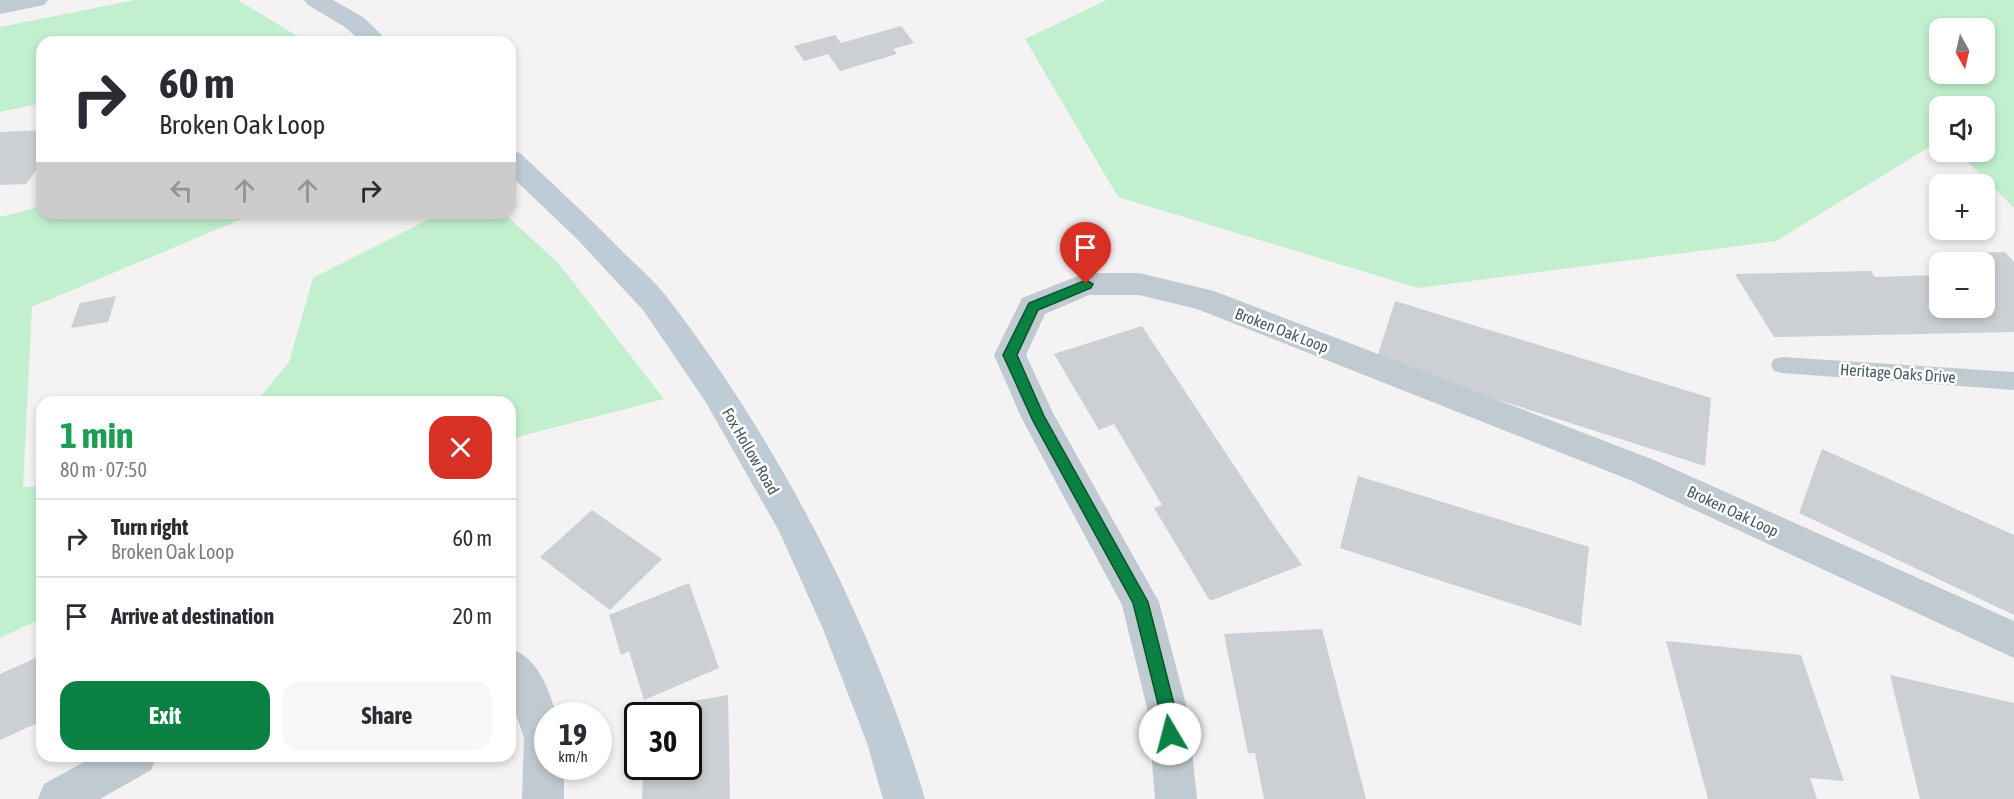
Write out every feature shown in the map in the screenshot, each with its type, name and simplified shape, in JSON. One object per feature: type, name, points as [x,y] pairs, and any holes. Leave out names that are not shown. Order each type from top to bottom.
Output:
[{"type":"main road","points":[[316,0],[354,22],[370,36]]},
{"type":"main road","name":"Fox Hollow Road","points":[[516,165],[587,232],[654,302],[717,392],[793,523],[842,628],[888,742],[904,799]]},
{"type":"street","points":[[0,7],[36,0]]},
{"type":"street","name":"Broken Oak Loop","points":[[1176,799],[1168,712],[1140,602],[1038,417],[1010,355],[1033,306],[1086,284],[1139,284],[1203,299],[1642,470],[2014,640]]},
{"type":"street","points":[[516,674],[529,692],[544,737],[543,799]]},
{"type":"street","points":[[59,799],[125,762]]},
{"type":"lane","name":"Heritage Oaks Drive","points":[[1782,365],[2014,381]]},
{"type":"green space","points":[[134,0],[238,0],[297,36],[36,36],[36,104],[0,112],[0,27]]},
{"type":"green space","points":[[1107,0],[2014,0],[2014,208],[1995,189],[1995,174],[1980,174],[1968,162],[1995,162],[1995,96],[1929,96],[1929,147],[1776,241],[1418,288],[1118,197],[1025,39]]},
{"type":"green space","points":[[36,208],[36,219],[242,219],[32,307],[23,487],[36,486],[36,621],[0,638],[0,217]]},
{"type":"green space","points":[[429,219],[510,219],[559,264],[664,399],[516,437],[516,396],[261,396],[289,362],[313,278]]},
{"type":"building","points":[[901,26],[914,43],[893,49],[897,54],[840,71],[828,54],[804,61],[794,46],[835,35],[841,43]]},
{"type":"building","points":[[36,130],[36,170],[26,184],[0,185],[0,132]]},
{"type":"building","points":[[1995,252],[2005,252],[2014,262],[2014,332],[1774,337],[1735,274],[1871,271],[1875,277],[1929,275],[1929,318],[1995,318]]},
{"type":"building","points":[[116,296],[108,322],[71,328],[80,303]]},
{"type":"building","points":[[1395,301],[1711,398],[1705,466],[1376,361]]},
{"type":"building","points":[[1142,326],[1302,565],[1210,601],[1154,508],[1162,505],[1114,424],[1099,430],[1054,354]]},
{"type":"building","points":[[1822,449],[2014,535],[2014,615],[1799,513]]},
{"type":"building","points":[[1358,476],[1589,547],[1581,626],[1340,548]]},
{"type":"building","points":[[592,510],[662,559],[610,610],[540,557]]},
{"type":"building","points":[[689,583],[719,668],[644,700],[629,651],[621,655],[609,615]]},
{"type":"building","points":[[1322,629],[1366,799],[1264,799],[1255,753],[1248,753],[1224,634]]},
{"type":"building","points":[[1666,641],[1801,655],[1844,781],[1810,778],[1817,799],[1708,799]]},
{"type":"building","points":[[36,658],[36,724],[0,740],[0,674]]},
{"type":"building","points":[[1890,675],[2014,703],[2014,799],[1920,799]]},
{"type":"building","points":[[728,695],[730,799],[642,799],[643,780],[702,780],[702,702],[688,702]]},
{"type":"route","points":[[1086,284],[1033,306],[1010,355],[1038,417],[1140,602],[1168,712],[1170,734]]}]
